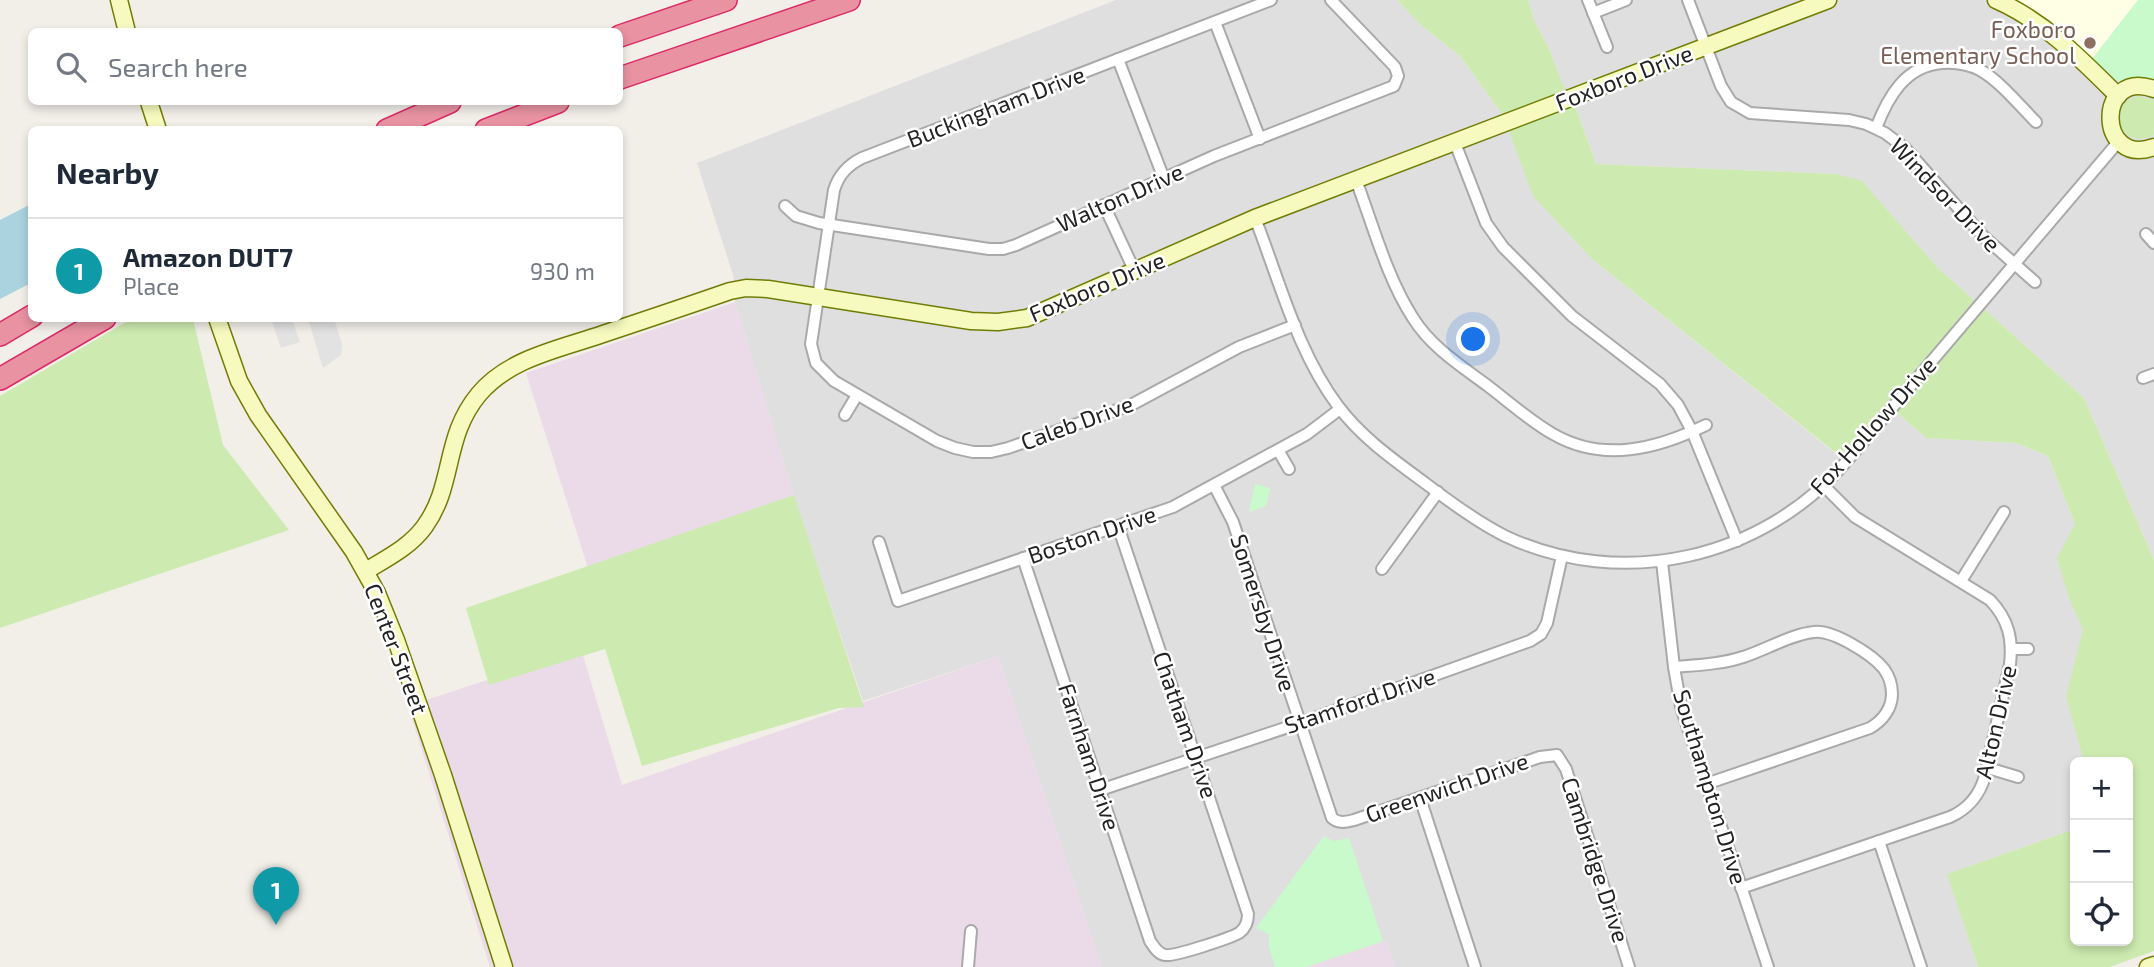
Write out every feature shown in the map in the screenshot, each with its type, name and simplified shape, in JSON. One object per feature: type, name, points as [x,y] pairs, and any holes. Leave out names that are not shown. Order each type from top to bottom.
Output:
[{"type":"highway","points":[[623,35],[726,0]]},
{"type":"highway","points":[[623,77],[849,0]]},
{"type":"highway","points":[[396,126],[443,105]]},
{"type":"highway","points":[[496,126],[550,105]]},
{"type":"highway","points":[[0,335],[28,318]]},
{"type":"highway","points":[[0,379],[98,322]]},
{"type":"street","points":[[119,0],[126,28]]},
{"type":"street","name":"Buckingham Drive","points":[[817,297],[836,182],[856,161],[1271,0]]},
{"type":"street","name":"Walton Drive","points":[[785,206],[803,220],[829,225],[996,249],[1016,245],[1214,156],[1391,88],[1398,80],[1395,67],[1331,0]]},
{"type":"street","points":[[1588,0],[1606,47]]},
{"type":"street","points":[[1593,13],[1626,0]]},
{"type":"street","name":"Windsor Drive","points":[[1688,0],[1724,93],[1735,106],[1760,115],[1849,120],[1876,128],[1905,148],[1975,229],[2035,282]]},
{"type":"street","name":"Foxboro Drive","points":[[366,571],[405,547],[426,525],[442,493],[454,439],[464,415],[481,392],[509,369],[536,357],[733,290],[760,288],[971,321],[1007,322],[1036,315],[1255,218],[1828,0]]},
{"type":"street","points":[[1996,0],[2026,15],[2049,32],[2118,96]]},
{"type":"street","points":[[1215,22],[1260,139]]},
{"type":"street","points":[[1118,59],[1164,178]]},
{"type":"street","points":[[1876,128],[1889,98],[1906,78],[1921,68],[1946,62],[1964,64],[1980,70],[2036,122]]},
{"type":"street","points":[[2154,89],[2145,86],[2133,87],[2118,96],[2111,108],[2109,122],[2119,141],[2134,149],[2154,147]]},
{"type":"street","points":[[150,105],[157,126]]},
{"type":"street","name":"Fox Hollow Drive","points":[[1255,218],[1295,325],[1319,377],[1340,409],[1378,447],[1438,492],[1503,535],[1562,556],[1615,563],[1662,562],[1700,554],[1737,541],[1783,518],[1824,486],[2119,141]]},
{"type":"street","points":[[1455,143],[1482,214],[1496,240],[1572,316],[1666,390],[1678,405],[1737,541]]},
{"type":"street","points":[[1356,180],[1399,293],[1419,328],[1447,355],[1544,429],[1585,447],[1622,451],[1657,445],[1706,425]]},
{"type":"street","points":[[1104,205],[1135,272]]},
{"type":"street","name":"Caleb Drive","points":[[817,297],[811,337],[814,357],[826,374],[857,395],[946,445],[973,452],[1008,448],[1131,405],[1240,347],[1295,325]]},
{"type":"street","name":"Center Street","points":[[219,322],[239,381],[257,415],[366,571],[383,606],[443,775],[505,967]]},
{"type":"street","points":[[845,415],[857,395]]},
{"type":"street","name":"Boston Drive","points":[[879,542],[898,600],[1173,507],[1312,431],[1340,409]]},
{"type":"street","points":[[1278,450],[1289,469]]},
{"type":"street","name":"Somersby Drive","points":[[1214,485],[1233,522],[1327,808],[1336,822]]},
{"type":"street","name":"Alton Drive","points":[[1741,888],[1950,817],[1961,811],[1980,790],[1988,768],[2012,649],[2009,629],[2001,613],[1990,600],[1855,517],[1824,486]]},
{"type":"street","points":[[1382,569],[1438,492]]},
{"type":"street","points":[[1961,581],[2004,512]]},
{"type":"street","name":"Chatham Drive","points":[[1118,526],[1247,909],[1247,924],[1240,932],[1177,955],[1161,954]]},
{"type":"street","name":"Stamford Drive","points":[[1100,790],[1299,723],[1536,638],[1547,622],[1562,556]]},
{"type":"street","name":"Farnham Drive","points":[[1023,558],[1150,941],[1161,954]]},
{"type":"street","name":"Southampton Drive","points":[[1662,562],[1674,667],[1683,715],[1768,967]]},
{"type":"street","points":[[1674,667],[1737,659],[1803,634],[1820,632],[1837,636],[1874,660],[1884,669],[1890,680],[1892,699],[1878,724],[1706,784]]},
{"type":"street","points":[[2012,649],[2028,649]]},
{"type":"street","name":"Greenwich Drive","points":[[1336,822],[1354,820],[1540,757],[1557,755]]},
{"type":"street","name":"Cambridge Drive","points":[[1557,755],[1566,769],[1629,967]]},
{"type":"street","points":[[1988,768],[2018,777]]},
{"type":"street","points":[[1420,797],[1475,967]]},
{"type":"street","points":[[1879,841],[1921,967]]},
{"type":"street","points":[[968,967],[971,931]]},
{"type":"street","points":[[2148,967],[2154,965]]},
{"type":"shaded area","points":[[1116,0],[1397,0],[1422,26],[1460,56],[1503,115],[1592,259],[1840,457],[1886,403],[1926,438],[2016,443],[2048,456],[2075,524],[2090,632],[2084,757],[2070,757],[2070,831],[1948,874],[1978,967],[1395,967],[1386,941],[1309,967],[1102,967],[998,656],[863,701],[794,497],[735,302],[734,278],[697,163]]},
{"type":"shaded area","points":[[1528,0],[2016,0],[2057,27],[2111,78],[2154,82],[2154,560],[2084,398],[1938,268],[1862,182],[1836,174],[1596,164],[1577,111],[1534,20]]},
{"type":"shaded area","name":"Foxboro Elementary School","points":[[2016,0],[2138,0],[2092,59],[2057,27]]},
{"type":"shaded area","points":[[735,302],[794,497],[588,568],[526,373]]},
{"type":"shaded area","points":[[272,322],[293,322],[300,342],[281,348]]},
{"type":"shaded area","points":[[309,322],[335,322],[342,344],[341,355],[323,368]]},
{"type":"shaded area","points":[[581,649],[622,785],[998,656],[1102,967],[490,967],[408,706]]},
{"type":"shaded area","points":[[1386,941],[1395,967],[1309,967]]},
{"type":"green space","points":[[1397,0],[1528,0],[1534,20],[1577,111],[1596,164],[1836,174],[1862,181],[1938,268],[2084,398],[2154,560],[2154,951],[2110,967],[1978,967],[1947,874],[2070,831],[2070,946],[2133,946],[2133,757],[2083,757],[2066,696],[2083,630],[2069,598],[2057,558],[2075,524],[2048,456],[2016,443],[1926,438],[1886,403],[1841,457],[1592,259],[1533,196],[1503,115],[1460,56],[1422,26]]},
{"type":"green space","points":[[2138,0],[2154,0],[2154,82],[2144,79],[2124,82],[2116,80],[2092,59]]},
{"type":"green space","points":[[2140,96],[2154,100],[2154,135],[2142,139],[2124,132],[2119,116],[2122,107],[2129,100]]},
{"type":"green space","points":[[126,322],[194,322],[223,445],[289,530],[0,628],[0,396]]},
{"type":"green space","points":[[1255,484],[1270,488],[1266,506],[1249,512]]},
{"type":"green space","points":[[794,495],[864,707],[839,708],[642,766],[605,649],[489,685],[466,608]]},
{"type":"green space","points":[[1324,836],[1334,841],[1349,838],[1383,941],[1306,967],[1275,967],[1269,947],[1269,934],[1256,928]]},
{"type":"water","points":[[28,206],[28,285],[0,299],[0,220]]},
{"type":"place","name":"Foxboro Elementary School","points":[[2090,43]]},
{"type":"place","name":"Amazon DUT7","points":[[276,925]]}]
